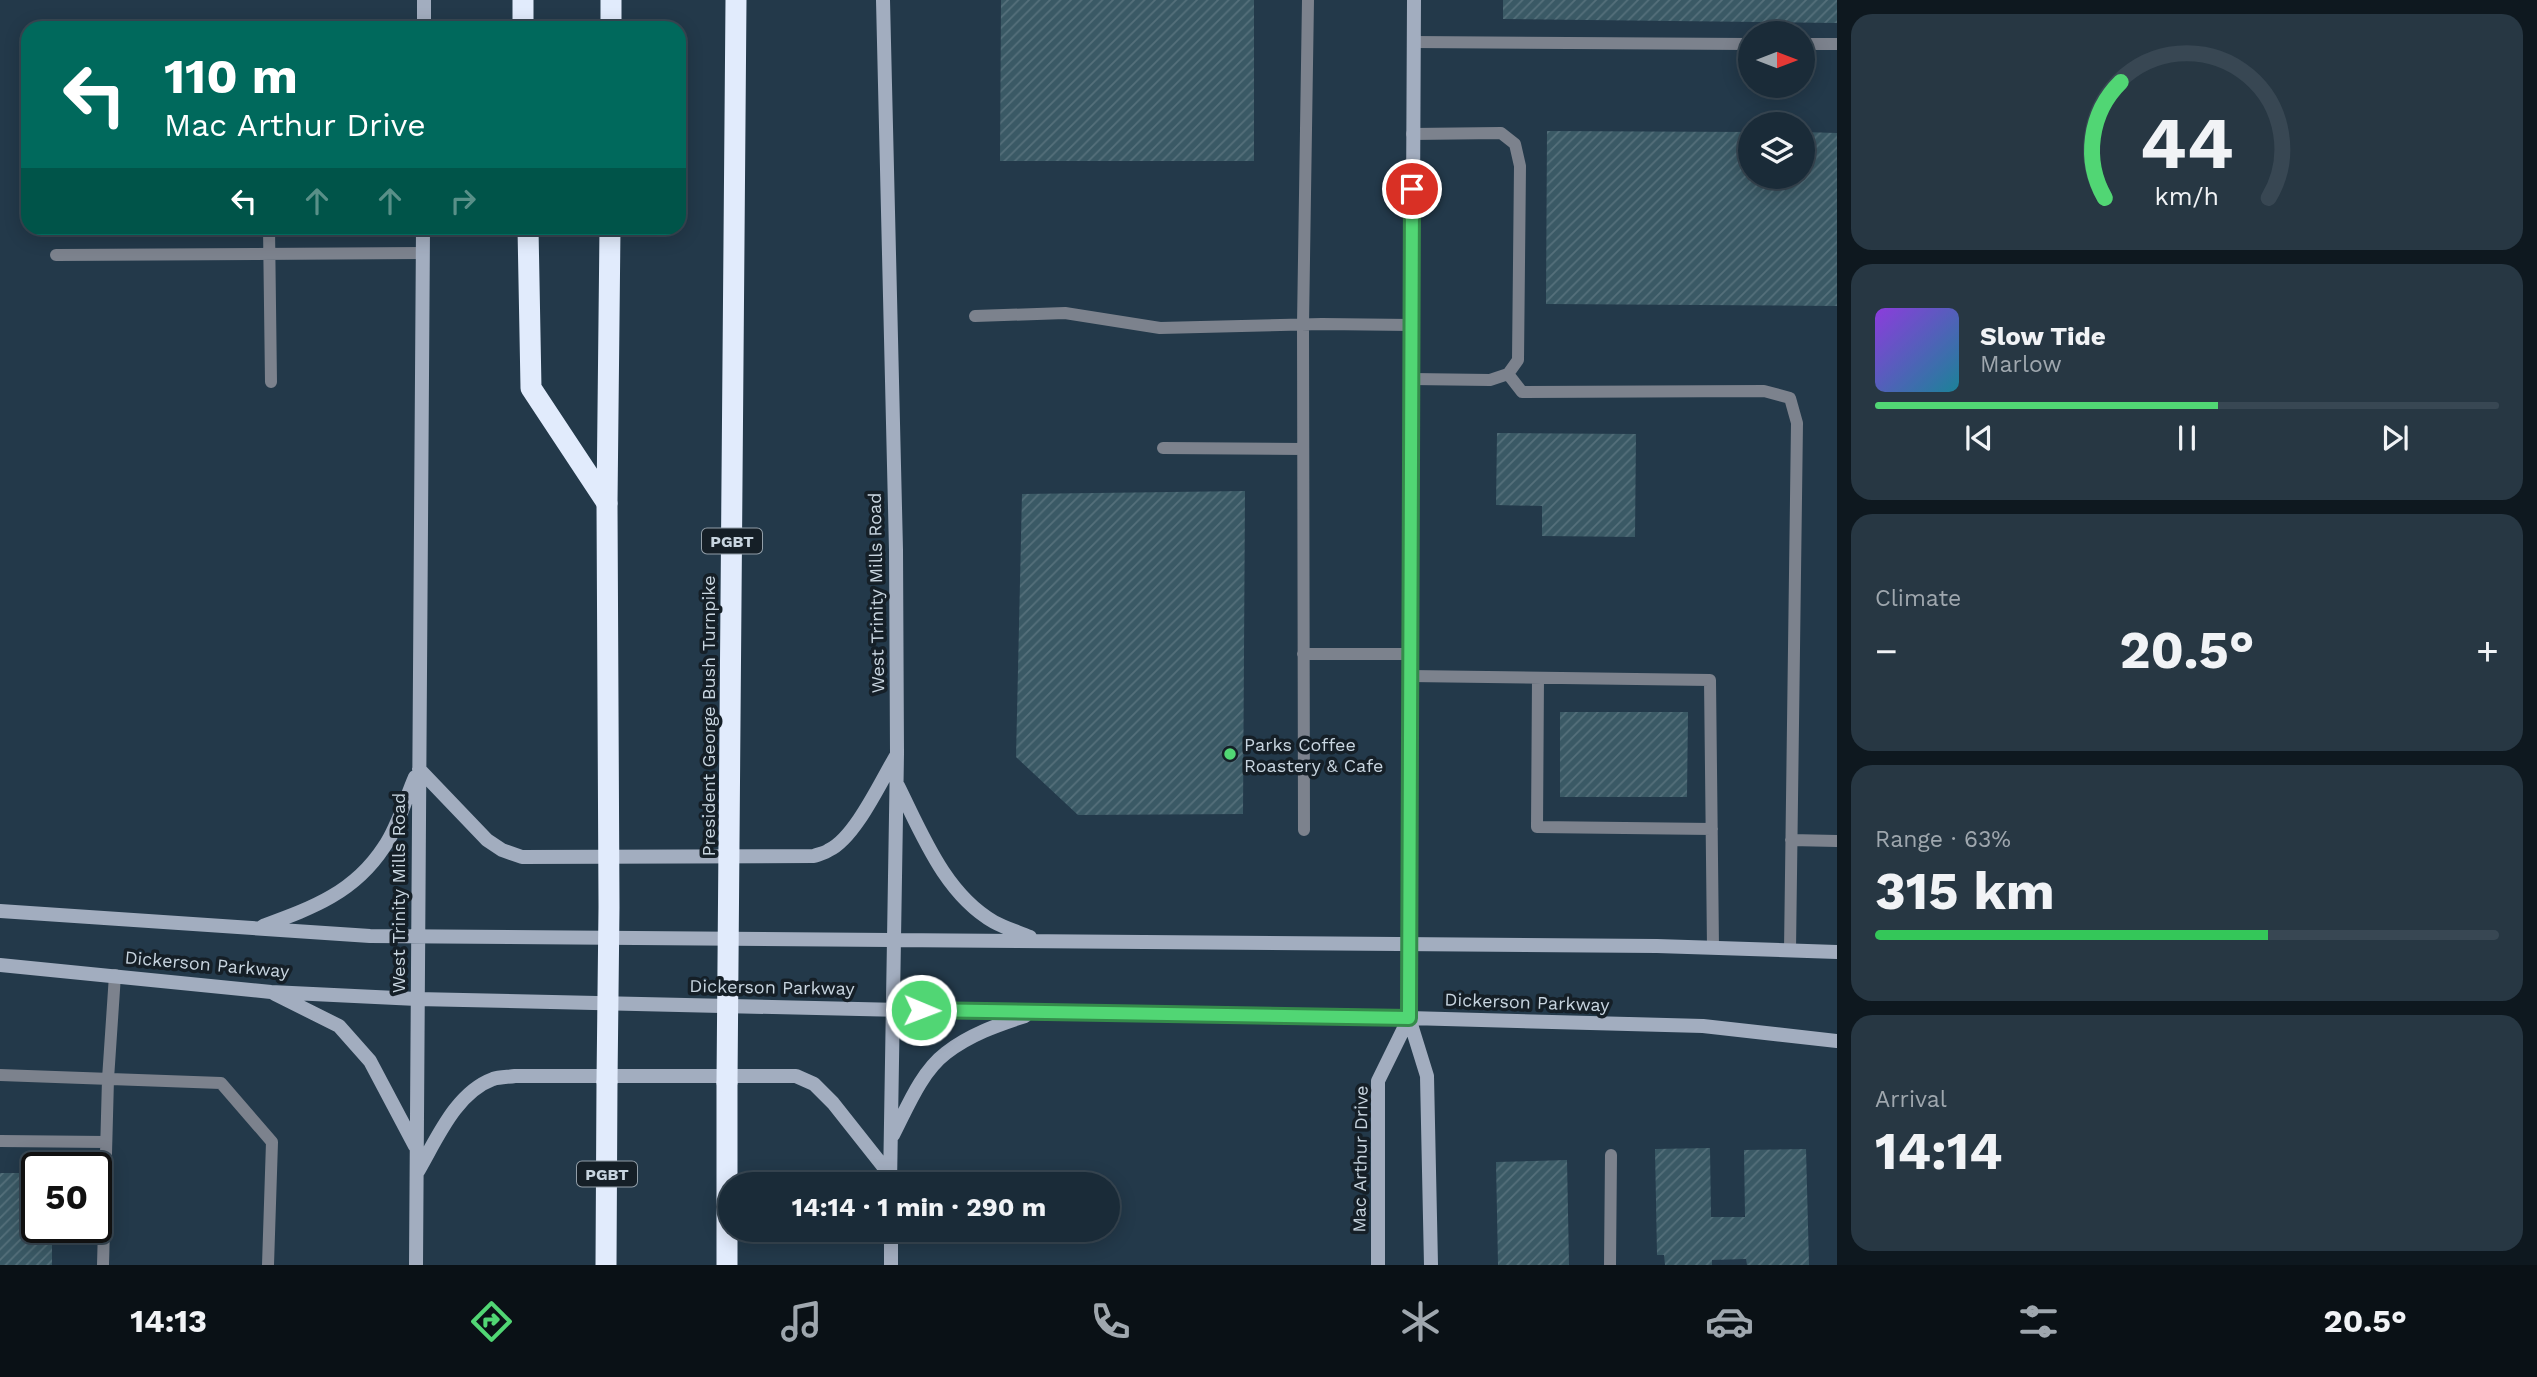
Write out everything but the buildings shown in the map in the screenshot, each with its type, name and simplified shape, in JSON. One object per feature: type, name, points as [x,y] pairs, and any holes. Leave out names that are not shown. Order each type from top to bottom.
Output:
[{"type":"highway","points":[[523,0],[523,21]]},
{"type":"highway","points":[[611,0],[611,21]]},
{"type":"highway","name":"President George Bush Turnpike","points":[[727,1265],[736,0]]},
{"type":"highway","points":[[528,235],[531,388],[607,503]]},
{"type":"highway","name":"PGBT","points":[[606,1265],[610,907],[607,503],[610,235]]},
{"type":"main road","points":[[424,0],[424,21]]},
{"type":"main road","name":"West Trinity Mills Road","points":[[883,0],[896,550],[897,754],[890,1172]]},
{"type":"main road","name":"Mac Arthur Drive","points":[[1414,0],[1409,1018],[1427,1076],[1431,1265]]},
{"type":"main road","name":"West Trinity Mills Road","points":[[416,1265],[423,235]]},
{"type":"main road","points":[[257,928],[311,908],[346,889],[385,846],[419,769],[487,840],[502,850],[522,857],[814,856],[831,850],[846,836],[867,807],[897,754]]},
{"type":"main road","points":[[896,783],[930,849],[961,897],[994,922],[1037,940]]},
{"type":"main road","points":[[0,911],[350,936],[1409,944],[1837,952]]},
{"type":"main road","name":"Dickerson Parkway","points":[[0,965],[271,992],[417,999],[1703,1026],[1837,1041]]},
{"type":"main road","points":[[271,992],[339,1026],[370,1061],[416,1147]]},
{"type":"main road","points":[[891,1140],[923,1079],[944,1054],[987,1029],[1034,1013]]},
{"type":"main road","name":"Mac Arthur Drive","points":[[1378,1265],[1378,1081],[1409,1018]]},
{"type":"main road","points":[[417,1173],[459,1105],[478,1087],[494,1079],[514,1076],[796,1076],[814,1084],[833,1103],[884,1172]]},
{"type":"main road","points":[[891,1242],[891,1265]]},
{"type":"lane","points":[[1304,830],[1303,324],[1308,0]]},
{"type":"lane","points":[[1413,42],[1738,44]]},
{"type":"lane","points":[[1815,44],[1837,44]]},
{"type":"lane","points":[[1412,134],[1501,133],[1515,144],[1520,166],[1518,359],[1508,374],[1490,380],[1412,379]]},
{"type":"lane","points":[[269,235],[271,382]]},
{"type":"lane","points":[[56,255],[423,253]]},
{"type":"lane","points":[[975,316],[1065,313],[1160,328],[1303,324],[1411,325]]},
{"type":"lane","points":[[1508,374],[1522,392],[1764,391],[1790,398],[1797,423],[1790,950]]},
{"type":"lane","points":[[1163,448],[1303,449]]},
{"type":"lane","points":[[1303,654],[1410,654]]},
{"type":"lane","points":[[1410,676],[1710,680],[1713,948]]},
{"type":"lane","points":[[1538,678],[1537,827],[1712,829]]},
{"type":"lane","points":[[1791,840],[1837,841]]},
{"type":"lane","points":[[103,1265],[108,1079],[115,975]]},
{"type":"lane","points":[[0,1075],[221,1083],[272,1142],[268,1265]]},
{"type":"lane","points":[[0,1141],[106,1142]]},
{"type":"lane","points":[[1611,1155],[1611,1265]]},
{"type":"place","name":"Parks Coffee Roastery & Cafe","points":[[1230,754]]},
{"type":"route","points":[[921,1010],[1409,1018],[1412,189]]}]
